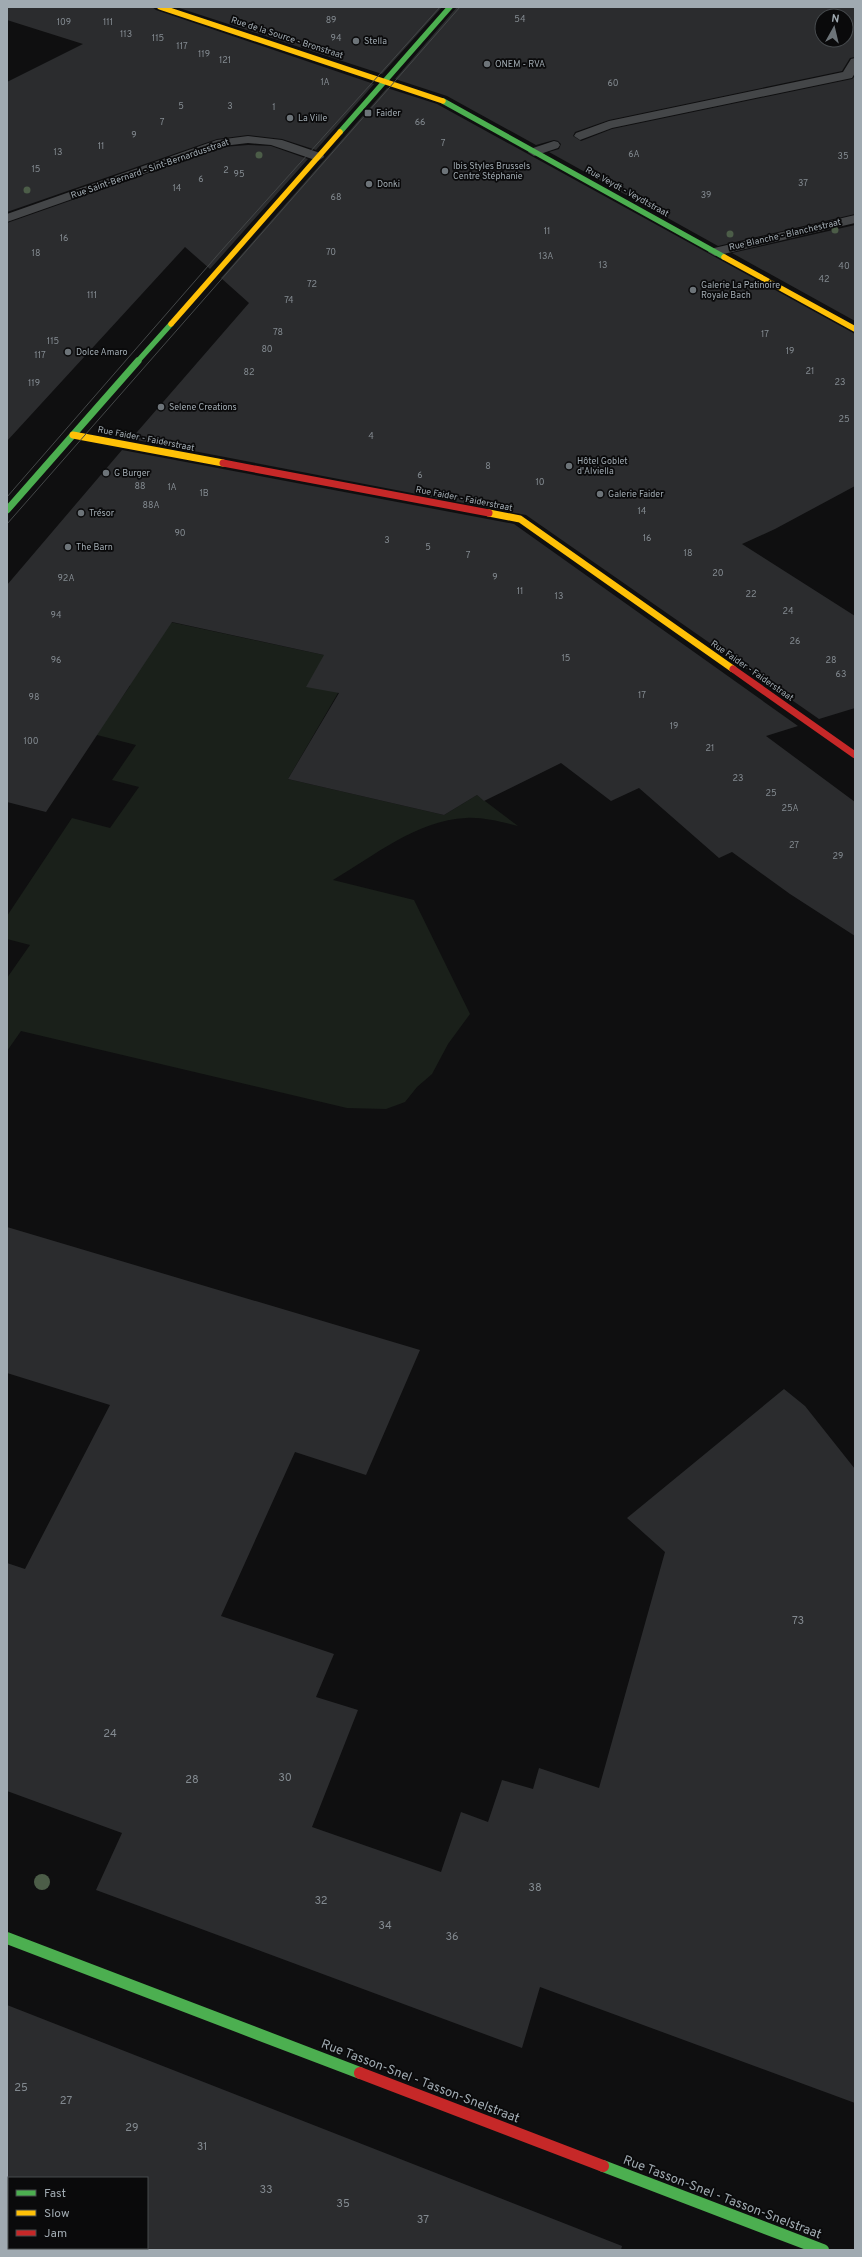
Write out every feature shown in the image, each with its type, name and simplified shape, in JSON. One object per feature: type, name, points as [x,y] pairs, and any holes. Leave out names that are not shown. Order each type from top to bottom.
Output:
[{"type":"street","name":"Rue de la Source - Bronstraat","points":[[160,7],[385,81]]},
{"type":"street","points":[[7,510],[450,7]]},
{"type":"street","points":[[580,136],[609,125],[848,75],[855,62]]},
{"type":"street","name":"Rue Veydt - Veydtstraat","points":[[385,81],[442,100],[855,329]]},
{"type":"street","name":"Rue Saint-Bernard - Sint-Bernardusstraat","points":[[7,218],[221,143],[244,138],[267,139],[289,144],[318,157]]},
{"type":"street","points":[[534,152],[554,145]]},
{"type":"street","name":"Rue Blanche - Blanchestraat","points":[[715,252],[855,219]]},
{"type":"street","name":"Rue Faider - Faiderstraat","points":[[73,435],[520,519],[854,753]]},
{"type":"street","name":"Rue Tasson-Snel - Tasson-Snelstraat","points":[[7,1938],[823,2250]]},
{"type":"shaded area","points":[[110,609],[324,655],[338,693],[288,779],[444,815],[477,795],[518,826],[479,818],[448,820],[430,825],[413,832],[380,850],[333,880],[414,900],[470,1014],[448,1044],[432,1074],[417,1087],[405,1102],[386,1109],[347,1108],[21,1031],[7,1051],[7,978],[30,945],[7,939],[7,916],[72,818],[110,828],[139,787],[112,780],[136,745],[66,727],[83,693],[120,700],[130,686]]},
{"type":"building","points":[[7,7],[152,7],[156,10],[374,84],[316,150],[282,139],[248,135],[217,139],[7,212],[7,82],[83,44],[7,20]]},
{"type":"building","points":[[176,7],[442,7],[382,74]]},
{"type":"building","points":[[457,7],[855,7],[855,57],[850,58],[842,71],[609,120],[575,132],[573,136],[581,141],[612,129],[852,79],[855,76],[855,214],[718,246],[549,152],[559,149],[561,144],[558,141],[554,140],[536,145],[447,96],[395,79]]},
{"type":"building","points":[[387,88],[437,104],[855,334],[855,486],[775,529],[742,544],[855,616],[855,708],[819,719],[526,515],[131,439],[249,303],[221,278]]},
{"type":"building","points":[[248,145],[271,146],[308,159],[210,269],[185,247],[7,441],[7,223],[223,147]]},
{"type":"building","points":[[855,225],[855,321],[732,253]]},
{"type":"building","points":[[122,450],[514,524],[798,726],[766,736],[855,802],[855,936],[790,894],[732,852],[719,858],[639,788],[611,801],[561,763],[484,801],[477,795],[444,815],[288,779],[339,693],[306,687],[324,655],[172,622],[46,812],[7,802],[7,585]]},
{"type":"building","points":[[7,1227],[420,1350],[366,1475],[295,1452],[221,1616],[334,1654],[316,1697],[358,1710],[312,1827],[441,1872],[461,1812],[488,1822],[502,1780],[533,1789],[539,1768],[599,1788],[665,1552],[627,1518],[784,1389],[805,1406],[855,1469],[855,2103],[540,1987],[522,2048],[96,1890],[122,1833],[7,1791],[7,1563],[25,1569],[110,1405],[7,1373]]},
{"type":"building","points":[[7,2005],[622,2246],[621,2250],[7,2250]]},
{"type":"tram line","points":[[7,497],[222,250],[440,7]]},
{"type":"tram line","points":[[7,524],[460,7]]},
{"type":"traffic: fast","points":[[340,132],[450,7]]},
{"type":"traffic: fast","points":[[443,101],[724,257]]},
{"type":"traffic: fast","points":[[7,510],[171,324]]},
{"type":"traffic: fast","points":[[7,1938],[360,2073]]},
{"type":"traffic: fast","points":[[603,2166],[823,2250]]},
{"type":"traffic: slow","points":[[160,7],[443,101]]},
{"type":"traffic: slow","points":[[171,324],[340,132]]},
{"type":"traffic: slow","points":[[724,257],[855,329]]},
{"type":"traffic: slow","points":[[73,435],[223,463]]},
{"type":"traffic: slow","points":[[489,513],[520,519],[733,669]]},
{"type":"traffic: jam","points":[[223,463],[489,513]]},
{"type":"traffic: jam","points":[[733,669],[855,755]]},
{"type":"traffic: jam","points":[[360,2073],[603,2166]]},
{"type":"place","name":"Stella","points":[[356,41]]},
{"type":"place","name":"ONEM - RVA","points":[[487,64]]},
{"type":"place","name":"Faider","points":[[368,113]]},
{"type":"place","name":"La Ville","points":[[290,118]]},
{"type":"place","name":"Ibis Styles Brussels Centre Stéphanie","points":[[445,171]]},
{"type":"place","name":"Donki","points":[[369,184]]},
{"type":"place","name":"Galerie La Patinoire Royale Bach","points":[[693,290]]},
{"type":"place","name":"Dolce Amaro","points":[[68,352]]},
{"type":"place","name":"Selene Creations","points":[[161,407]]},
{"type":"place","name":"Hôtel Goblet d'Alviella","points":[[569,466]]},
{"type":"place","name":"G Burger","points":[[106,473]]},
{"type":"place","name":"Galerie Faider","points":[[600,494]]},
{"type":"place","name":"Trésor","points":[[81,513]]},
{"type":"place","name":"The Barn","points":[[68,547]]}]
